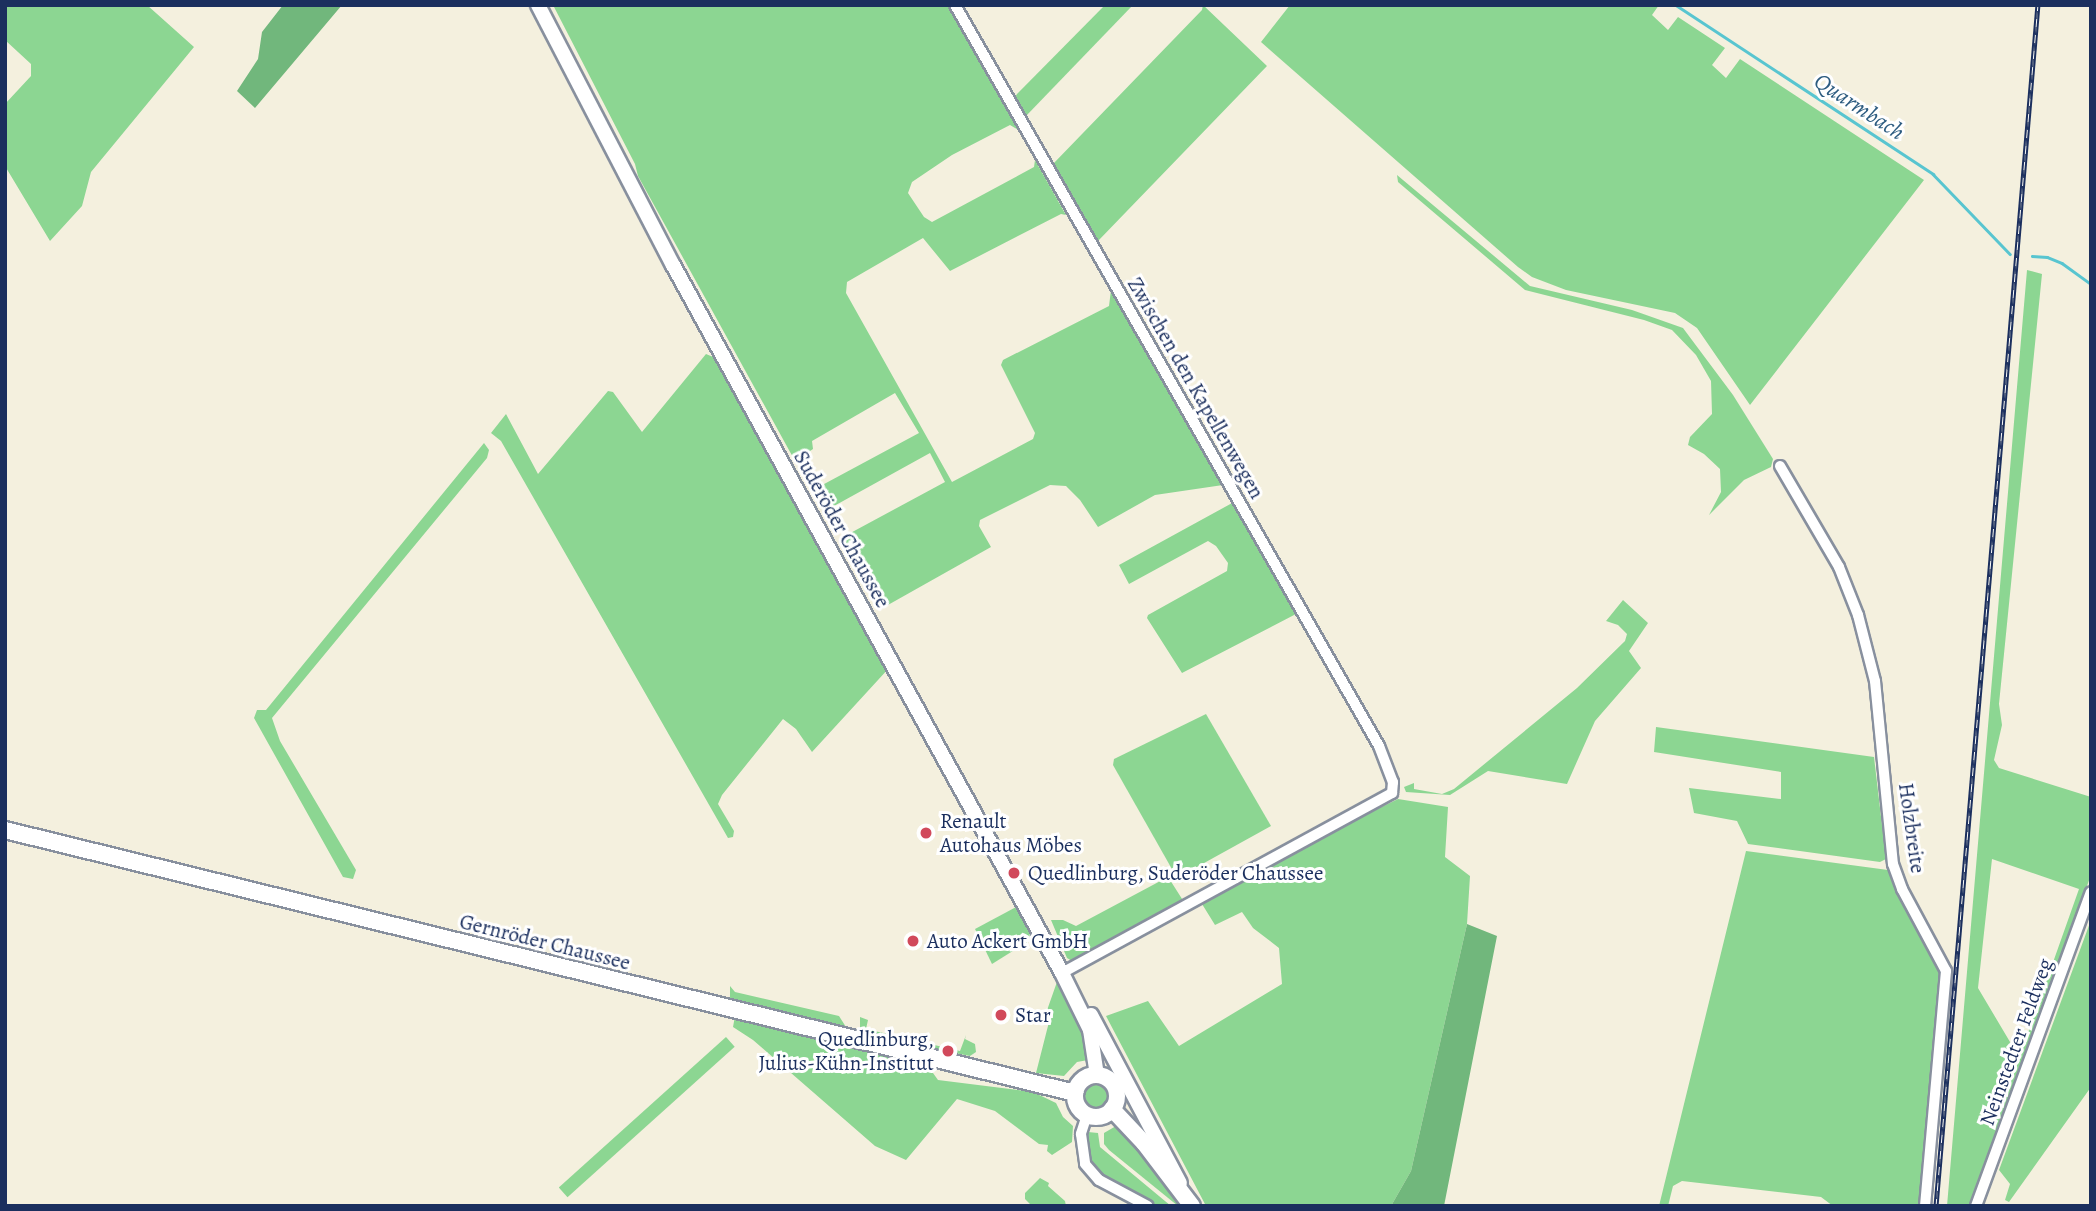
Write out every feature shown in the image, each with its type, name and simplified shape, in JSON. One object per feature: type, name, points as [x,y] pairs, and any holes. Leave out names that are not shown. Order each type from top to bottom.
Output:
[{"type":"main road","name":"Gernröder Chaussee","points":[[5,830],[1075,1093]]},
{"type":"main road","points":[[1097,1075],[1114,1086],[1116,1097],[1112,1109],[1102,1116],[1087,1115],[1078,1107],[1075,1093],[1084,1079],[1097,1075]]},
{"type":"main road","points":[[1112,1109],[1144,1143],[1188,1202]]},
{"type":"street","name":"Suderöder Chaussee","points":[[538,5],[673,265],[1062,972],[1079,1006],[1096,1052],[1097,1075]]},
{"type":"street","name":"Zwischen den Kapellenwegen","points":[[956,5],[1379,746],[1388,765],[1392,793],[1062,972]]},
{"type":"street","name":"Holzbreite","points":[[1780,466],[1839,567],[1858,615],[1875,681],[1893,864],[1902,889],[1946,971],[1925,1206]]},
{"type":"street","name":"Neinstedter Feldweg","points":[[1976,1206],[2091,892]]},
{"type":"street","points":[[1079,1006],[1093,1017],[1188,1202]]},
{"type":"street","points":[[1087,1115],[1081,1134],[1085,1164],[1099,1180],[1148,1206]]},
{"type":"green space","points":[[5,5],[147,5],[194,47],[91,172],[82,206],[50,241],[5,166],[5,104],[31,76],[31,64],[5,40]]},
{"type":"green space","points":[[283,5],[342,5],[255,108],[237,91],[258,59],[262,32]]},
{"type":"green space","points":[[553,5],[948,5],[1020,131],[1010,125],[952,155],[912,182],[908,193],[924,217],[932,222],[1034,167],[1035,160],[1066,215],[1061,214],[950,271],[923,238],[847,282],[846,293],[952,482],[1033,439],[1035,433],[1001,365],[1003,360],[1109,306],[1111,290],[1223,485],[1155,495],[1098,527],[1080,500],[1066,486],[1050,485],[980,520],[979,526],[991,547],[879,610],[840,543],[843,537],[945,482],[930,453],[825,511],[813,490],[919,433],[895,393],[812,441],[813,449],[795,461],[638,176],[635,164]]},
{"type":"green space","points":[[1105,5],[1133,5],[1026,116],[1014,99],[1017,94]]},
{"type":"green space","points":[[1203,5],[1267,66],[1098,241],[1093,240],[1048,163],[1053,164],[1202,10]]},
{"type":"green space","points":[[1290,5],[1659,5],[1652,15],[1668,30],[1678,17],[1725,48],[1712,65],[1726,78],[1740,59],[1924,180],[1750,405],[1697,328],[1675,313],[1566,290],[1532,277],[1518,267],[1261,42]]},
{"type":"green space","points":[[1397,175],[1530,286],[1632,310],[1683,328],[1733,395],[1773,459],[1771,467],[1744,480],[1709,515],[1721,492],[1720,469],[1704,454],[1688,445],[1690,437],[1712,414],[1711,381],[1696,355],[1672,330],[1644,320],[1525,290],[1398,182]]},
{"type":"green space","points":[[2027,270],[2042,274],[1999,704],[2002,725],[1994,760],[1999,768],[2091,797],[2091,875],[1969,1206],[1947,1206]],"holes":[[[1992,859],[2079,889],[2023,1047],[2013,1047],[1978,988]]]},
{"type":"green space","points":[[706,354],[718,359],[889,668],[812,752],[796,729],[783,719],[722,795],[718,804],[734,831],[733,837],[728,838],[501,441],[491,433],[506,414],[538,474],[608,391],[613,392],[642,432]]},
{"type":"green space","points":[[484,443],[489,450],[487,458],[272,718],[280,741],[356,870],[353,879],[343,877],[254,718],[257,710],[266,710]]},
{"type":"green space","points":[[1234,502],[1296,614],[1182,673],[1147,618],[1148,615],[1227,571],[1228,563],[1216,546],[1208,541],[1129,584],[1119,565]]},
{"type":"green space","points":[[1623,600],[1648,623],[1629,651],[1641,668],[1595,721],[1567,784],[1488,771],[1450,795],[1406,792],[1404,787],[1414,783],[1414,789],[1442,794],[1454,789],[1577,688],[1625,641],[1627,634],[1618,625],[1606,621]]},
{"type":"green space","points":[[1206,714],[1271,826],[1177,878],[1113,765],[1114,759]]},
{"type":"green space","points":[[1656,727],[1874,757],[1886,859],[1880,862],[1748,844],[1737,821],[1694,813],[1689,788],[1781,799],[1781,772],[1654,752]]},
{"type":"green space","points":[[1398,799],[1448,807],[1445,857],[1470,876],[1467,924],[1411,1171],[1391,1206],[1206,1206],[1106,1016],[1148,1001],[1179,1046],[1282,984],[1279,948],[1253,928],[1242,912],[1215,925],[1202,904],[1312,841]]},
{"type":"green space","points":[[1746,851],[1888,870],[1934,954],[1941,979],[1920,1206],[1833,1206],[1821,1197],[1682,1181],[1673,1186],[1668,1206],[1659,1206]]},
{"type":"green space","points":[[1166,878],[1184,902],[1072,961],[1067,958],[1051,920],[1063,920],[1076,926]]},
{"type":"green space","points":[[1018,906],[1030,931],[1029,941],[992,964],[975,929]]},
{"type":"green space","points":[[2091,920],[2091,1087],[2009,1202],[2005,1200],[2010,1184],[1999,1170]]},
{"type":"green space","points":[[1467,924],[1497,936],[1444,1206],[1391,1206],[1411,1171]]},
{"type":"green space","points":[[1058,979],[1078,1017],[1088,1046],[1088,1060],[1077,1062],[1064,1076],[1036,1073],[1050,1018],[1045,1016]]},
{"type":"green space","points":[[730,986],[735,992],[839,1016],[846,1027],[735,1003],[730,1000]]},
{"type":"green space","points":[[735,1016],[899,1056],[933,1073],[938,1080],[1033,1092],[1056,1103],[1063,1117],[1073,1126],[1072,1142],[1052,1155],[1047,1151],[1048,1145],[1039,1144],[995,1111],[957,1099],[906,1160],[875,1146],[753,1040],[733,1027]]},
{"type":"green space","points":[[860,1017],[868,1020],[866,1029],[960,1051],[966,1035],[965,1039],[975,1044],[976,1052],[970,1056],[866,1036],[860,1030]]},
{"type":"green space","points":[[726,1037],[735,1047],[567,1197],[559,1188]]},
{"type":"green space","points":[[1095,1083],[1104,1087],[1108,1096],[1104,1105],[1095,1109],[1086,1105],[1082,1096],[1086,1087]]},
{"type":"green space","points":[[1116,1126],[1125,1132],[1184,1206],[1178,1206],[1109,1150],[1104,1144],[1104,1133]]},
{"type":"green space","points":[[1088,1132],[1098,1133],[1100,1147],[1171,1206],[1154,1206],[1099,1174],[1089,1162]]},
{"type":"green space","points":[[1040,1178],[1049,1183],[1048,1186],[1065,1201],[1066,1206],[1032,1206],[1025,1199],[1025,1193]]},
{"type":"waterway","name":"Quarmbach","points":[[1676,5],[1933,174],[2010,254]]},
{"type":"waterway","name":"Quarmbach","points":[[2032,256],[2047,257],[2062,263],[2091,284]]},
{"type":"railway","points":[[1936,1206],[2038,5]]},
{"type":"place","name":"Renault Autohaus Möbes","points":[[926,833]]},
{"type":"place","name":"Quedlinburg, Suderöder Chaussee","points":[[1014,873]]},
{"type":"place","name":"Auto Ackert GmbH","points":[[913,941]]},
{"type":"place","name":"Star","points":[[1001,1015]]},
{"type":"place","name":"Quedlinburg, Julius-Kühn-Institut","points":[[948,1051]]}]
